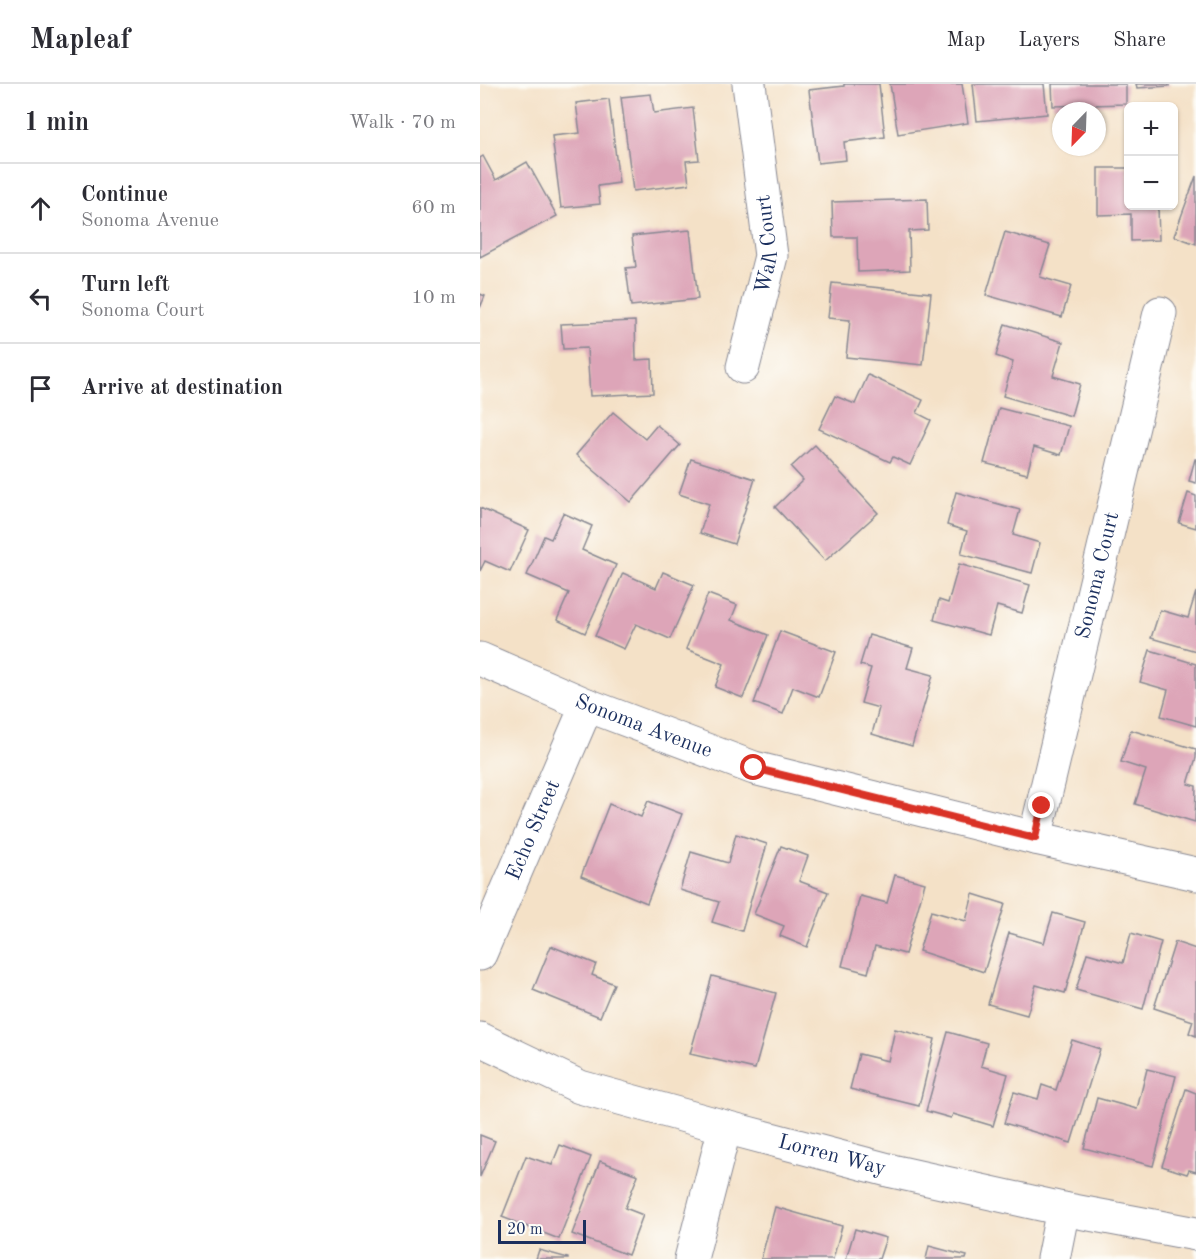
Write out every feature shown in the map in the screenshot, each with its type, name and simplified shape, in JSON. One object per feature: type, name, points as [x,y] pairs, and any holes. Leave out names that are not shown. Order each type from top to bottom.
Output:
[{"type":"street","name":"Wall Court","points":[[743,367],[771,256],[749,84]]},
{"type":"street","name":"Sonoma Court","points":[[1035,838],[1160,313]]},
{"type":"street","name":"Sonoma Avenue","points":[[480,659],[587,705],[754,768],[1035,838],[1196,874]]},
{"type":"street","name":"Echo Street","points":[[480,954],[587,705]]},
{"type":"street","name":"Lorren Way","points":[[480,1039],[580,1087],[725,1127],[891,1171],[1063,1209],[1196,1234]]},
{"type":"street","points":[[691,1259],[725,1127]]},
{"type":"street","points":[[1053,1259],[1063,1209]]},
{"type":"building","points":[[844,84],[879,84],[885,137],[844,142],[846,160],[818,163],[809,90],[844,86]]},
{"type":"building","points":[[890,84],[962,84],[968,123],[898,134]]},
{"type":"building","points":[[973,84],[1044,84],[1047,114],[977,121]]},
{"type":"building","points":[[1052,84],[1126,84],[1124,104],[1053,102]]},
{"type":"building","points":[[1136,84],[1169,84],[1169,86],[1137,88]]},
{"type":"building","points":[[651,94],[654,113],[693,108],[699,160],[686,161],[689,184],[633,191],[621,97]]},
{"type":"building","points":[[609,99],[619,183],[598,186],[600,204],[561,208],[552,136],[580,133],[576,103]]},
{"type":"building","points":[[483,156],[496,180],[527,162],[557,216],[480,257],[480,158]]},
{"type":"building","points":[[1098,168],[1124,168],[1124,210],[1158,210],[1159,240],[1131,241],[1131,214],[1098,215]]},
{"type":"building","points":[[1196,176],[1196,244],[1174,236]]},
{"type":"building","points":[[927,199],[928,230],[909,231],[910,270],[858,272],[857,237],[833,237],[832,202]]},
{"type":"building","points":[[690,230],[698,299],[631,306],[626,268],[636,267],[632,236]]},
{"type":"building","points":[[1005,232],[1050,245],[1040,277],[1071,286],[1062,317],[986,295]]},
{"type":"building","points":[[832,283],[931,293],[923,365],[846,357],[850,320],[828,318]]},
{"type":"building","points":[[480,294],[485,296],[480,308]]},
{"type":"building","points":[[635,321],[636,360],[652,359],[653,393],[590,396],[587,348],[563,349],[561,324]]},
{"type":"building","points":[[1005,324],[1063,342],[1053,376],[1080,384],[1071,416],[1003,396],[1013,362],[996,356]]},
{"type":"building","points":[[868,375],[923,400],[917,413],[931,420],[910,465],[893,457],[890,462],[819,429],[835,396],[855,404]]},
{"type":"building","points":[[999,408],[1069,426],[1061,455],[1034,447],[1027,474],[984,463]]},
{"type":"building","points":[[613,412],[645,439],[657,425],[680,445],[631,502],[576,455]]},
{"type":"building","points":[[815,445],[878,513],[825,561],[775,507],[803,480],[791,467]]},
{"type":"building","points":[[691,459],[755,479],[734,544],[700,533],[709,504],[679,494]]},
{"type":"building","points":[[1196,459],[1196,483],[1189,481]]},
{"type":"building","points":[[956,492],[1020,510],[1013,535],[1040,543],[1032,573],[961,554],[967,531],[947,525]]},
{"type":"building","points":[[1188,493],[1196,496],[1196,528],[1179,523]]},
{"type":"building","points":[[480,508],[529,530],[510,572],[485,561],[480,571]]},
{"type":"building","points":[[563,513],[592,526],[582,550],[616,565],[585,633],[557,620],[569,593],[527,575],[544,536],[551,539]]},
{"type":"building","points":[[959,564],[1030,585],[1022,613],[997,606],[989,635],[934,620],[939,600],[948,603]]},
{"type":"building","points":[[663,572],[694,585],[670,639],[636,624],[624,649],[595,636],[623,573],[656,588]]},
{"type":"building","points":[[1196,592],[1196,651],[1151,638],[1160,610],[1188,618]]},
{"type":"building","points":[[708,594],[737,605],[731,620],[768,635],[743,698],[715,687],[724,664],[686,649]]},
{"type":"building","points":[[780,631],[836,652],[819,697],[793,687],[783,714],[754,703]]},
{"type":"building","points":[[869,635],[913,648],[907,668],[933,675],[912,746],[872,734],[879,708],[861,703],[871,668],[860,665]]},
{"type":"building","points":[[1150,650],[1196,664],[1196,726],[1161,716],[1168,690],[1140,682]]},
{"type":"building","points":[[1131,730],[1196,749],[1196,758],[1188,784],[1196,786],[1195,822],[1135,804],[1146,770],[1121,762]]},
{"type":"building","points":[[648,801],[682,814],[647,903],[581,876],[609,804],[641,817]]},
{"type":"building","points":[[736,834],[767,844],[742,931],[712,922],[719,902],[680,890],[691,852],[728,863]]},
{"type":"building","points":[[781,846],[808,856],[799,881],[828,892],[807,947],[780,936],[784,926],[754,914]]},
{"type":"building","points":[[895,875],[925,883],[905,954],[875,946],[868,973],[842,966],[860,896],[887,903]]},
{"type":"building","points":[[973,894],[1005,904],[984,972],[919,951],[931,911],[966,921]]},
{"type":"building","points":[[1053,913],[1085,922],[1065,993],[1036,985],[1027,1015],[988,1004],[1009,933],[1044,943]]},
{"type":"building","points":[[1131,933],[1161,942],[1143,1009],[1076,990],[1087,953],[1123,963]]},
{"type":"building","points":[[1175,942],[1196,949],[1196,1036],[1189,1033],[1193,1021],[1154,1008]]},
{"type":"building","points":[[551,946],[596,964],[592,975],[614,984],[600,1017],[533,990]]},
{"type":"building","points":[[712,976],[776,993],[755,1069],[690,1054]]},
{"type":"building","points":[[895,1029],[935,1039],[919,1106],[850,1089],[859,1054],[888,1061]]},
{"type":"building","points":[[948,1032],[987,1043],[981,1066],[1008,1074],[993,1126],[953,1114],[951,1118],[926,1111]]},
{"type":"building","points":[[1072,1040],[1100,1049],[1071,1143],[1004,1123],[1014,1092],[1038,1099],[1042,1085],[1056,1090]]},
{"type":"building","points":[[1147,1069],[1176,1076],[1153,1166],[1084,1148],[1097,1098],[1137,1109]]},
{"type":"building","points":[[1186,1089],[1196,1093],[1196,1172],[1189,1170],[1187,1174],[1162,1166]]},
{"type":"building","points":[[480,1135],[495,1141],[480,1177]]},
{"type":"building","points":[[560,1145],[591,1157],[559,1239],[502,1217],[526,1156],[552,1165]]},
{"type":"building","points":[[600,1161],[638,1175],[625,1208],[643,1215],[628,1255],[572,1234]]},
{"type":"building","points":[[775,1207],[842,1226],[833,1259],[761,1259]]},
{"type":"building","points":[[855,1229],[886,1238],[879,1259],[846,1259]]},
{"type":"building","points":[[929,1246],[967,1256],[966,1259],[926,1259]]},
{"type":"building","points":[[539,1250],[568,1258],[568,1259],[536,1259]]},
{"type":"route","points":[[754,768],[1035,838],[1042,806]]}]
